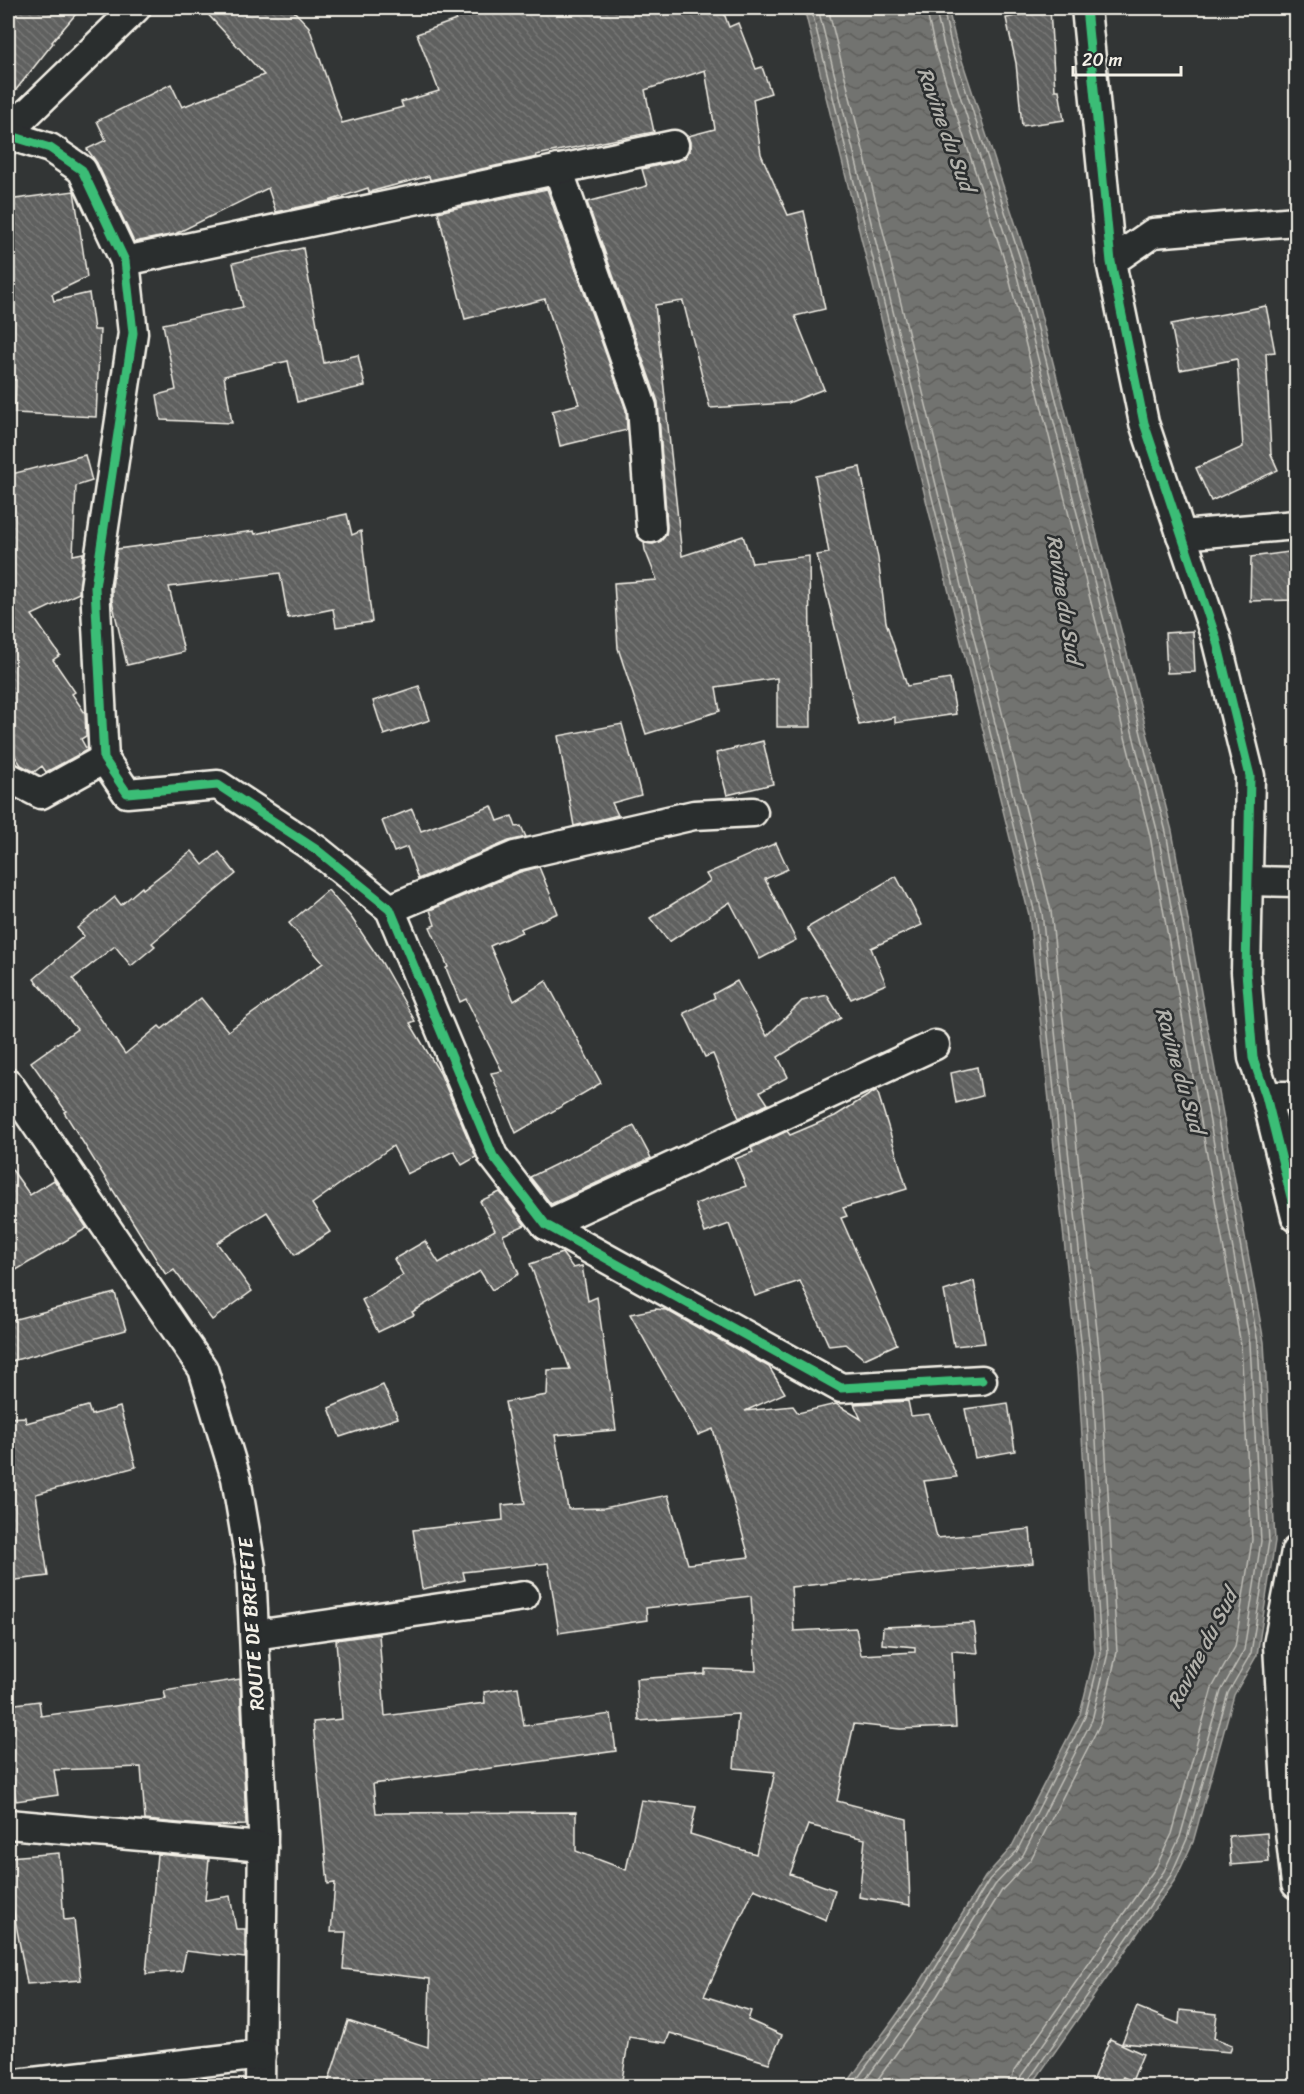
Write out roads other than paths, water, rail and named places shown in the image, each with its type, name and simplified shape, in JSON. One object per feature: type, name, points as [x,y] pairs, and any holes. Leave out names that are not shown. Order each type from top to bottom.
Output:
[{"type":"street","points":[[136,8],[8,133],[50,148],[82,171],[124,261],[134,333],[95,587],[104,759],[127,793],[218,785],[317,850],[390,909],[493,1156],[546,1225],[841,1388],[982,1380]]},
{"type":"street","points":[[1086,8],[1111,262],[1144,423],[1216,638],[1250,776],[1246,983],[1253,1058],[1266,1096],[1296,1217]]},
{"type":"street","points":[[124,261],[674,145]]},
{"type":"street","points":[[558,170],[642,407],[651,528]]},
{"type":"street","points":[[1111,262],[1153,233],[1296,221]]},
{"type":"street","points":[[1181,535],[1296,525]]},
{"type":"street","points":[[8,777],[41,794],[104,759]]},
{"type":"street","points":[[390,909],[515,856],[694,816],[753,812]]},
{"type":"street","points":[[1248,881],[1296,882]]},
{"type":"street","points":[[546,1225],[935,1045]]},
{"type":"street","name":"ROUTE DE BREFETE","points":[[8,1083],[203,1369],[236,1478],[251,1567],[255,1635],[263,1847],[260,2086]]},
{"type":"street","points":[[1266,1096],[1296,1096]]},
{"type":"street","points":[[1296,1551],[1278,1645],[1287,1805],[1294,1849],[1296,1884]]},
{"type":"street","points":[[255,1635],[524,1596]]},
{"type":"street","points":[[8,1824],[263,1847]]},
{"type":"street","points":[[8,2085],[261,2055]]},
{"type":"water","name":"Ravine du Sud","points":[[804,8],[948,8],[956,42],[1026,256],[1172,831],[1264,1342],[1275,1541],[1257,1655],[1234,1695],[1193,1842],[1176,1878],[1031,2086],[845,2086],[919,1984],[985,1877],[1011,1848],[1080,1714],[1095,1653],[1078,1369],[1029,915]]}]
